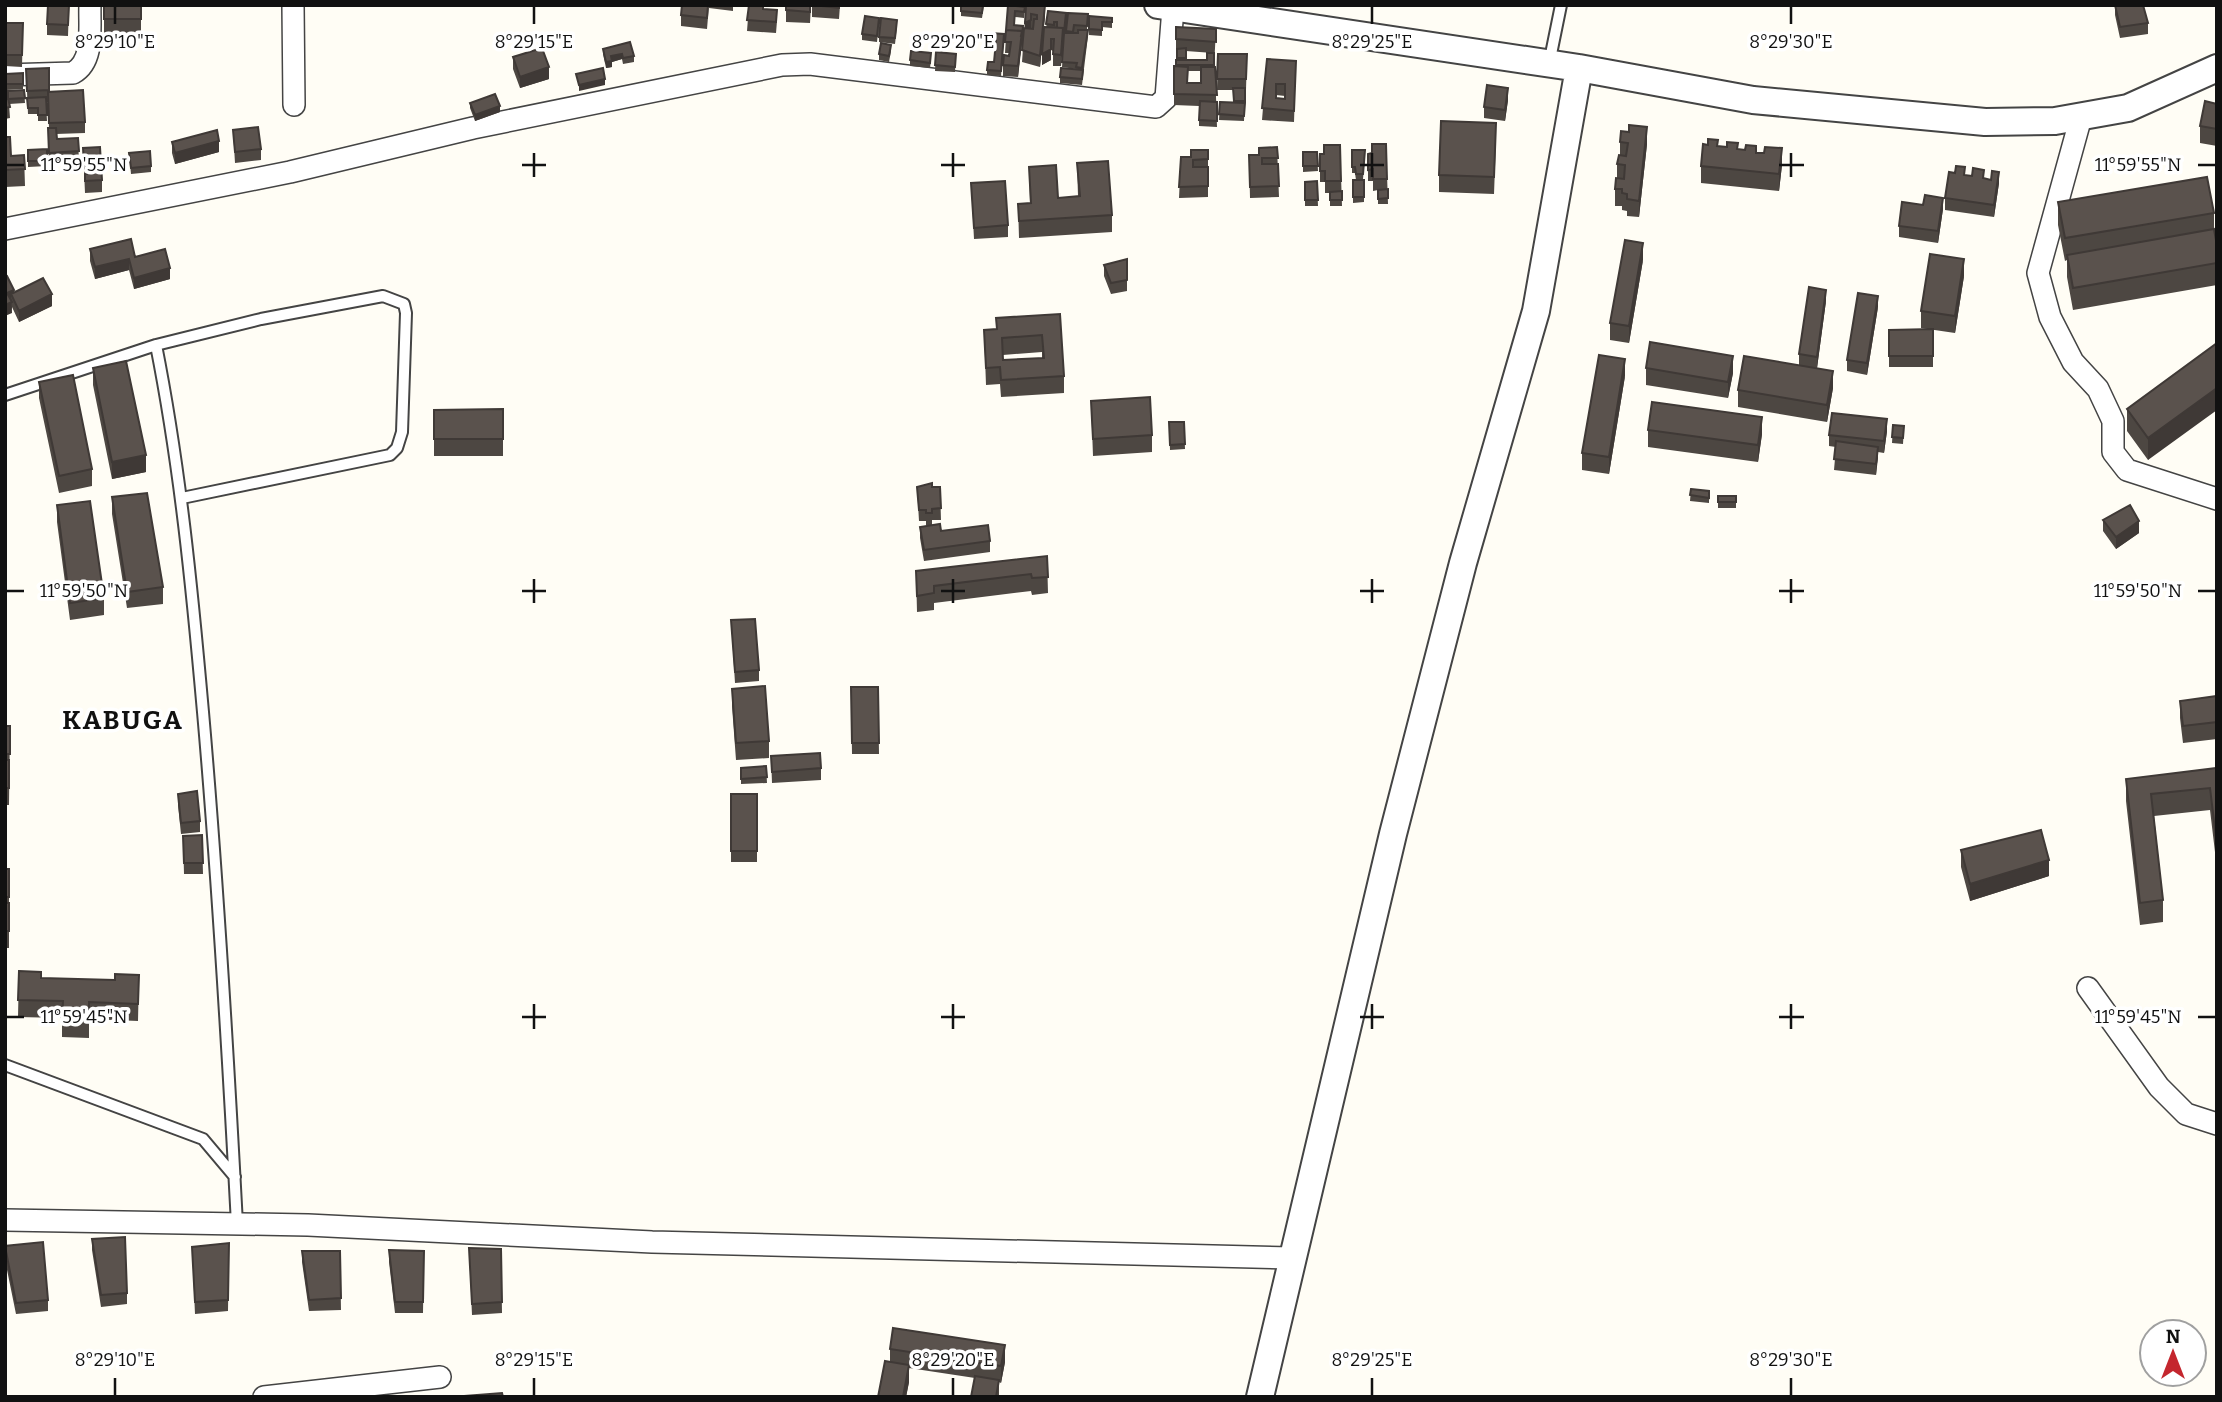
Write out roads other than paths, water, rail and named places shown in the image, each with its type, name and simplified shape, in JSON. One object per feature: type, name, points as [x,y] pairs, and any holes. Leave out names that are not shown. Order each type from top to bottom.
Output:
[{"type":"street","points":[[5,75],[74,73],[82,68],[87,60],[90,5]]},
{"type":"street","points":[[293,5],[294,105]]},
{"type":"street","points":[[5,229],[782,65],[810,64],[1153,107],[1166,98],[1165,7],[1221,11],[1579,68],[1753,100],[1985,122],[2055,121],[2128,108],[2217,68]]},
{"type":"street","points":[[1259,1397],[1393,834],[1463,563],[1536,311],[1579,68]]},
{"type":"street","points":[[2081,117],[2038,273],[2050,317],[2073,362],[2098,389],[2113,421],[2113,452],[2119,463],[2127,470],[2217,499]]},
{"type":"street","points":[[2088,988],[2159,1087],[2186,1114],[2217,1124]]},
{"type":"street","points":[[5,1220],[237,1224],[666,1242],[1291,1258]]},
{"type":"street","points":[[264,1397],[440,1377]]},
{"type":"lane","points":[[1549,64],[1561,5]]},
{"type":"lane","points":[[5,395],[156,345],[261,319],[383,296],[404,304],[406,313],[402,432],[397,448],[390,455],[182,498]]},
{"type":"lane","points":[[156,345],[173,429],[182,498],[219,892],[237,1224]]},
{"type":"lane","points":[[5,1065],[203,1139],[235,1177]]},
{"type":"district","name":"KABUGA","points":[[123,720]]}]
